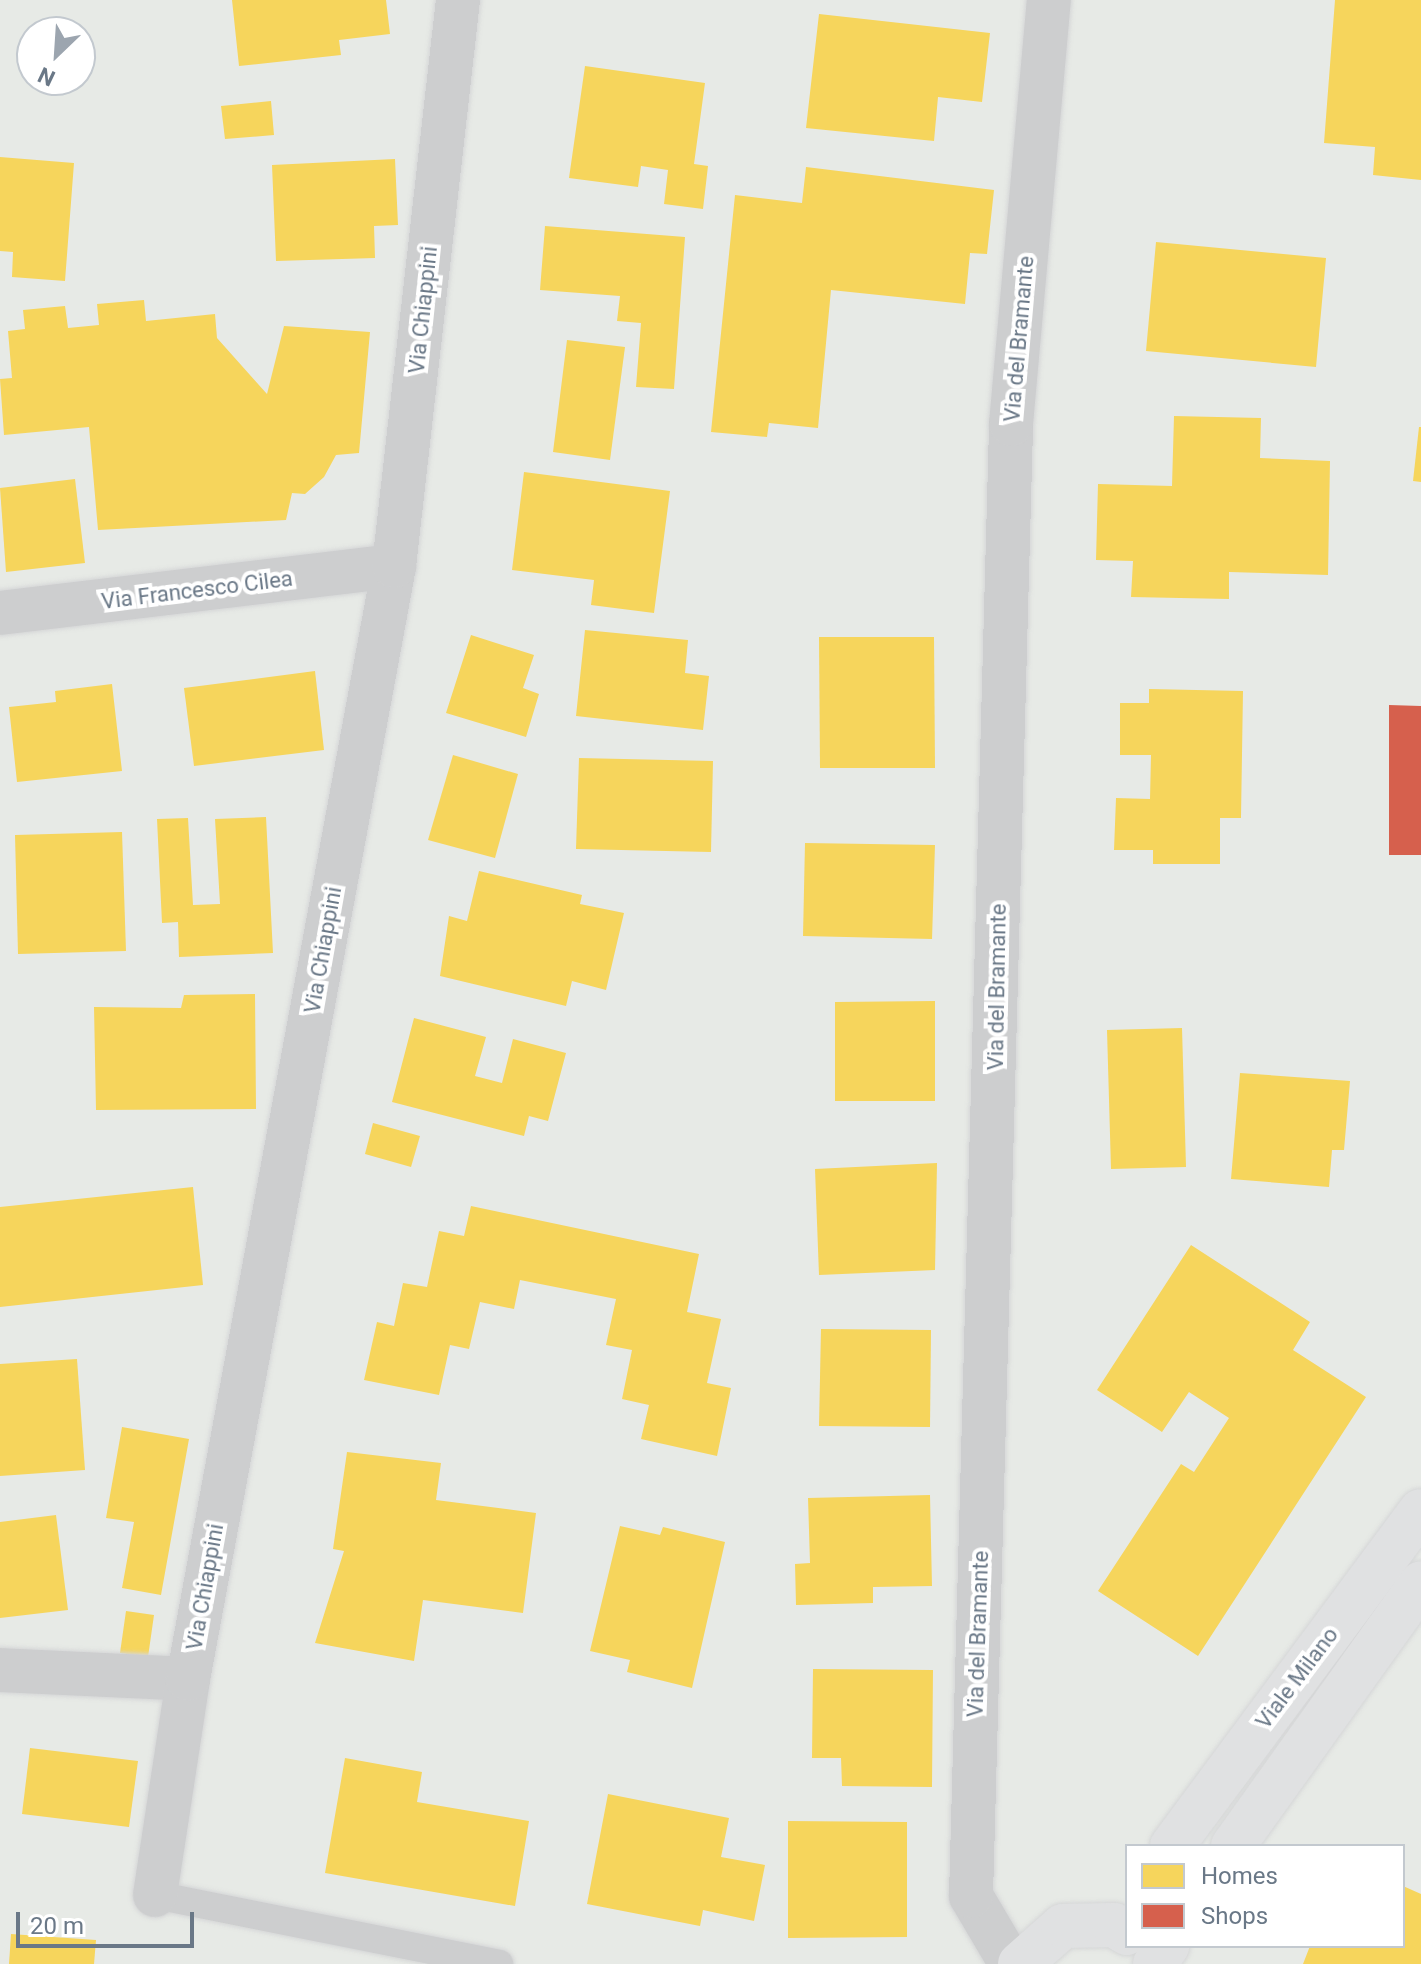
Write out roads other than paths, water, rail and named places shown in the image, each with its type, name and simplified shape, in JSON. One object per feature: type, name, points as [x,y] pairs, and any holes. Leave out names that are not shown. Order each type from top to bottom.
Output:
[{"type":"street","name":"Via Chiappini","points":[[155,1895],[188,1679],[394,566],[458,0]]},
{"type":"street","name":"Via del Bramante","points":[[1011,1964],[971,1896],[1011,424],[1049,0]]},
{"type":"street","name":"Via Francesco Cilea","points":[[0,613],[394,566]]},
{"type":"street","name":"Viale Milano","points":[[1173,1844],[1421,1511]]},
{"type":"street","name":"Viale Milano","points":[[1234,1844],[1421,1583]]},
{"type":"street","points":[[0,1670],[188,1679]]},
{"type":"street","points":[[1020,1964],[1063,1926],[1125,1928]]},
{"type":"street","points":[[1152,1964],[1165,1948]]},
{"type":"lane","points":[[155,1895],[499,1964]]}]
